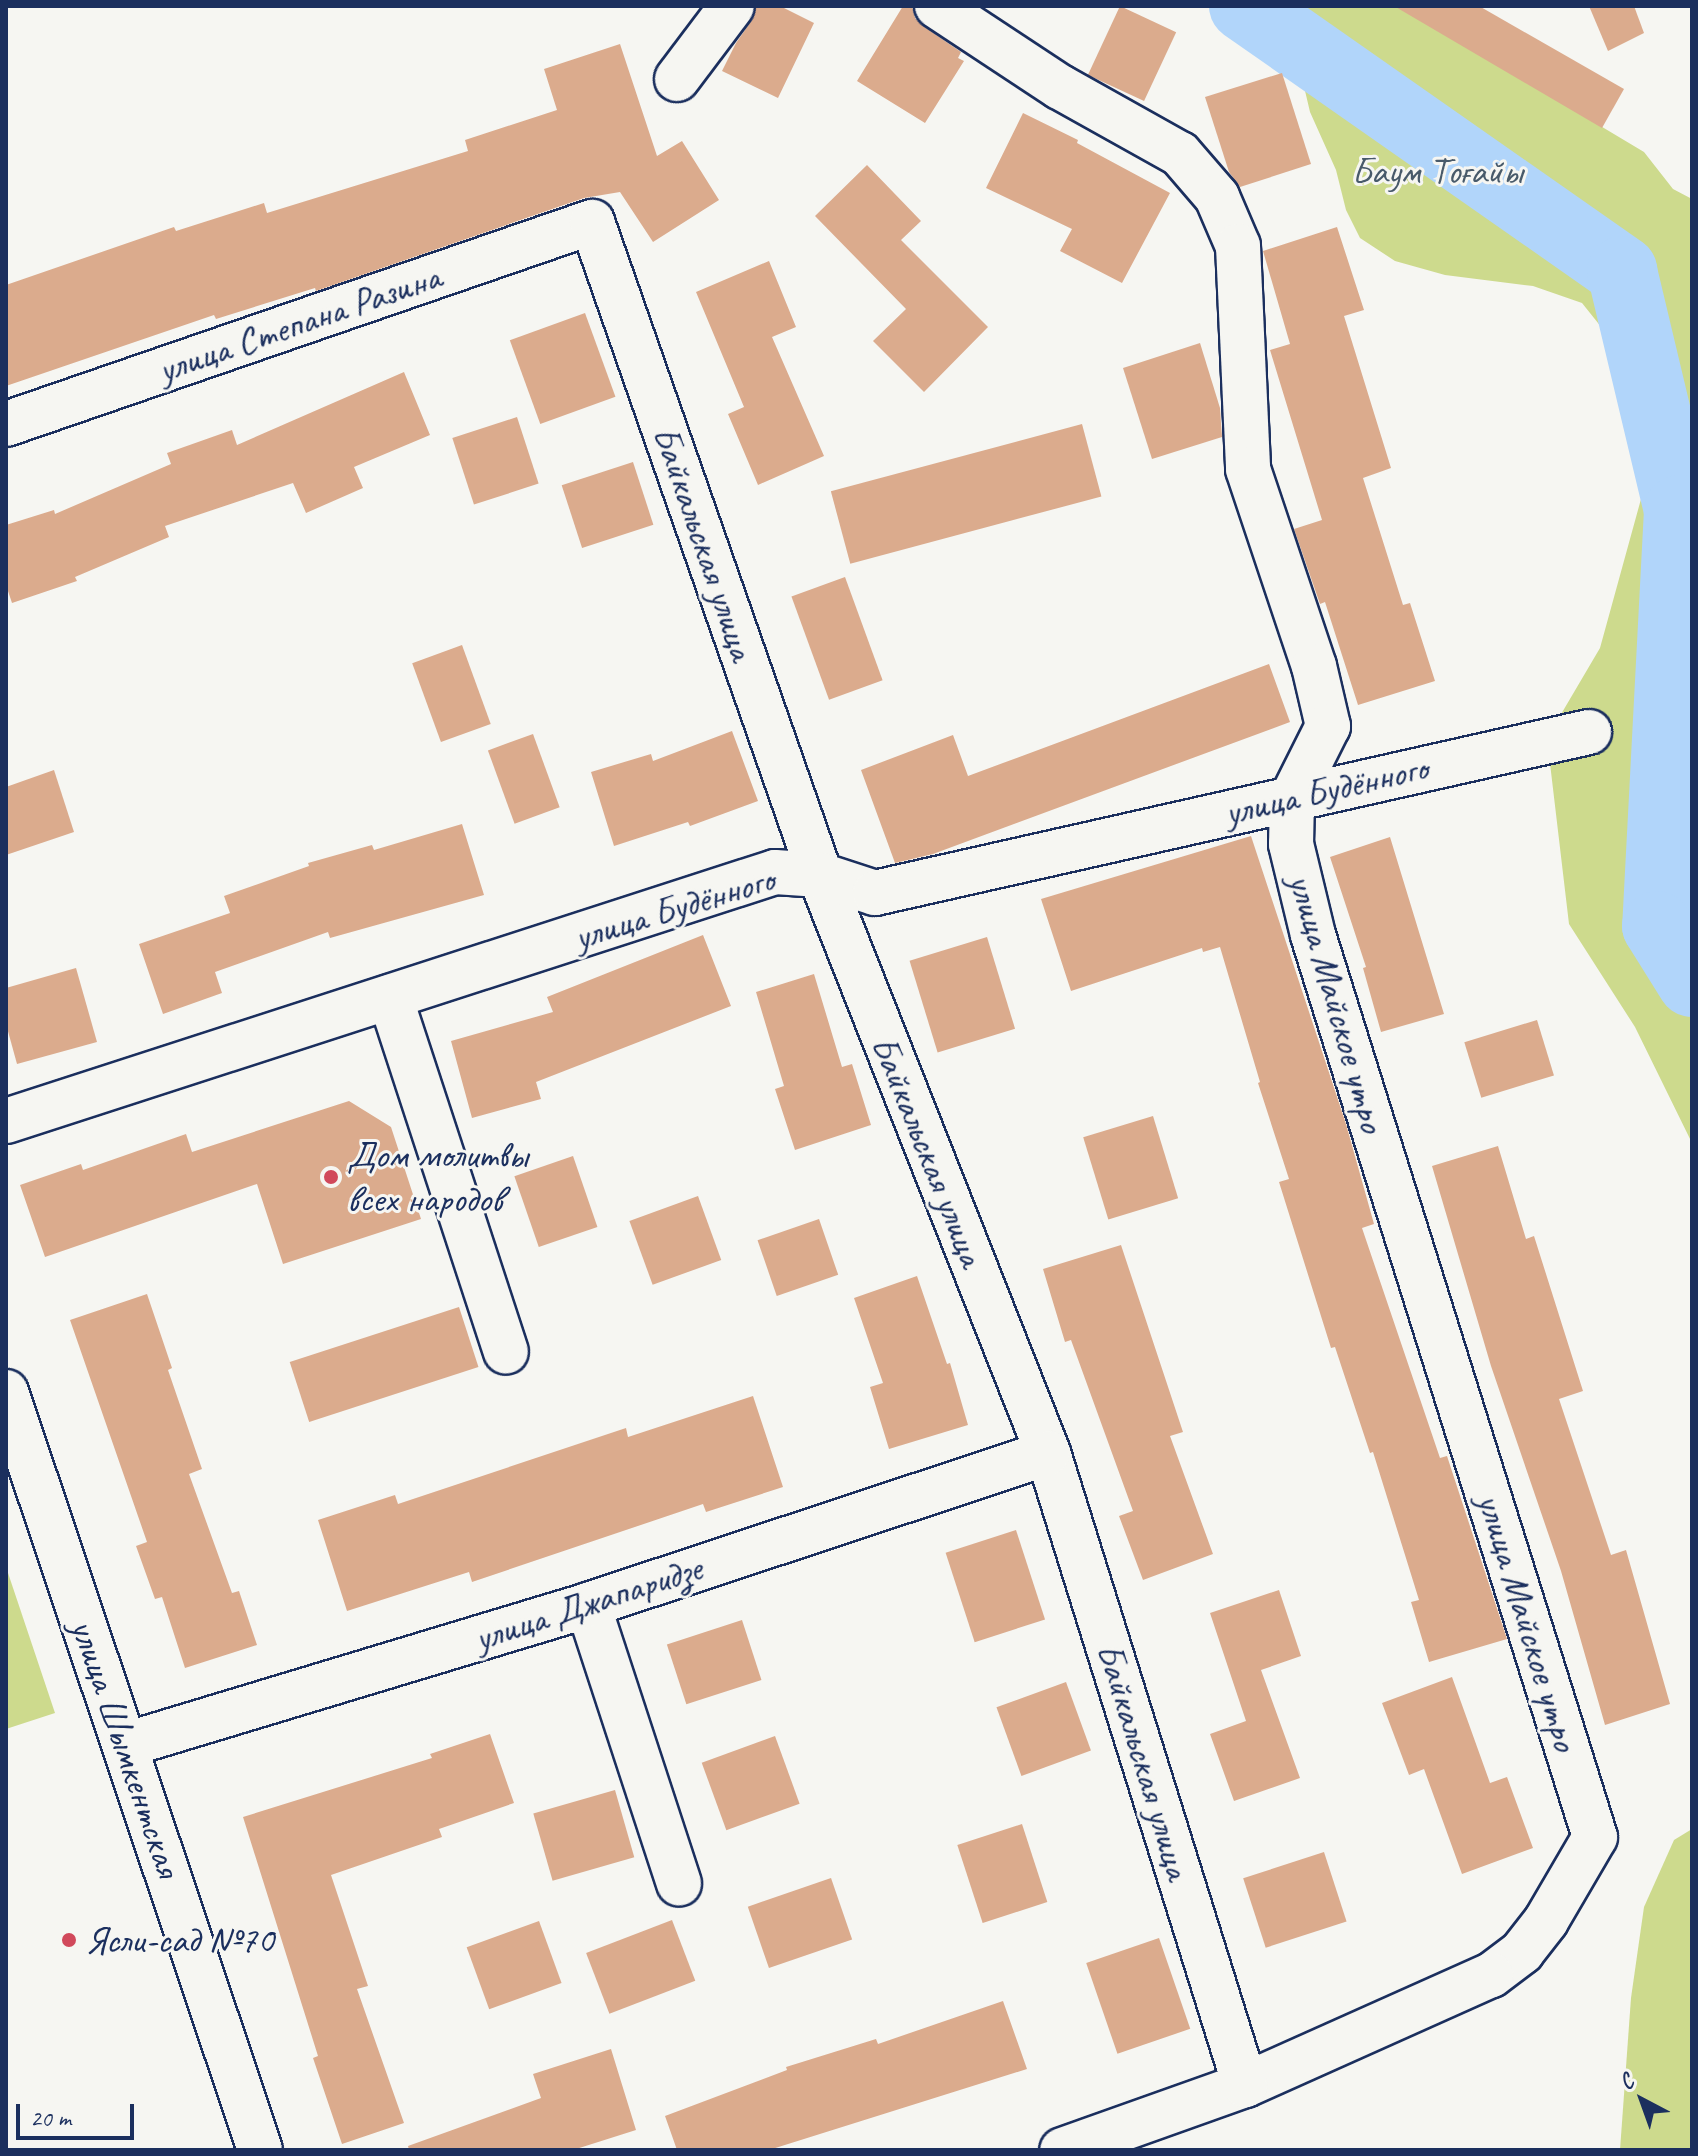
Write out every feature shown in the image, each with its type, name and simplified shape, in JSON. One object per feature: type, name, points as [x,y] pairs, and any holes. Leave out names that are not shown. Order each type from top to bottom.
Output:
[{"type":"street","points":[[677,79],[732,6]]},
{"type":"street","name":"улица Майское утро","points":[[937,6],[1060,87],[1180,154],[1217,197],[1238,246],[1248,469],[1314,666],[1328,726],[1292,798],[1291,844],[1313,935],[1595,1837],[1546,1921],[1522,1952],[1491,1975],[1245,2085],[1062,2150]]},
{"type":"street","name":"улица Степана Разина","points":[[6,424],[592,222]]},
{"type":"street","name":"Байкальская улица","points":[[592,222],[820,875],[1048,1453],[1245,2085]]},
{"type":"street","name":"улица Будённого","points":[[6,1121],[775,872],[820,875],[875,893],[1589,732]]},
{"type":"street","points":[[390,997],[506,1351]]},
{"type":"street","name":"улица Шымкентская","points":[[6,1392],[260,2150]]},
{"type":"street","name":"улица Джапаридзе","points":[[125,1745],[588,1605],[1048,1453]]},
{"type":"street","points":[[588,1605],[679,1883]]},
{"type":"green space","name":"Баум Тоғайы","points":[[1281,6],[1400,6],[1644,152],[1673,189],[1692,199],[1692,1143],[1635,1027],[1569,924],[1547,738],[1600,648],[1641,499],[1649,424],[1626,358],[1582,303],[1533,286],[1445,275],[1395,261],[1360,238],[1346,210],[1336,170],[1310,112],[1298,61],[1268,11]]},
{"type":"green space","points":[[6,1567],[55,1713],[6,1729]]},
{"type":"green space","points":[[1692,1829],[1692,2150],[1620,2150],[1631,1998],[1644,1907],[1674,1840]]},
{"type":"building","points":[[756,6],[780,6],[814,23],[778,98],[722,71],[752,20]]},
{"type":"building","points":[[903,6],[912,6],[915,18],[961,52],[958,58],[964,61],[925,123],[857,81]]},
{"type":"building","points":[[1120,6],[1176,32],[1144,101],[1088,75]]},
{"type":"building","points":[[1394,6],[1479,6],[1624,89],[1602,128]]},
{"type":"building","points":[[1589,6],[1634,6],[1644,33],[1608,51]]},
{"type":"building","points":[[620,44],[657,156],[682,141],[719,200],[653,242],[620,192],[584,198],[316,291],[315,288],[216,319],[214,315],[6,386],[6,285],[174,227],[176,231],[264,203],[267,213],[468,151],[465,140],[557,110],[544,69]]},
{"type":"building","points":[[1282,73],[1311,164],[1240,187],[1229,172],[1205,97]]},
{"type":"building","points":[[1023,113],[1078,140],[1077,143],[1170,193],[1122,283],[1060,251],[1072,229],[986,188]]},
{"type":"building","points":[[867,165],[921,221],[901,240],[988,327],[924,392],[873,341],[906,309],[815,216]]},
{"type":"building","points":[[1337,227],[1364,310],[1344,316],[1391,468],[1363,478],[1403,605],[1410,603],[1435,681],[1358,705],[1325,602],[1320,604],[1294,529],[1322,520],[1270,350],[1290,344],[1263,251]]},
{"type":"building","points":[[769,261],[796,327],[772,337],[824,456],[758,485],[728,414],[744,407],[696,292]]},
{"type":"building","points":[[585,313],[615,397],[540,424],[510,340]]},
{"type":"building","points":[[1200,343],[1220,408],[1222,437],[1152,459],[1123,368]]},
{"type":"building","points":[[404,372],[430,435],[354,467],[363,488],[306,513],[293,483],[165,526],[169,537],[75,577],[77,581],[12,603],[6,585],[6,525],[54,510],[55,514],[171,464],[167,453],[232,430],[237,445]]},
{"type":"building","points":[[517,417],[539,484],[474,505],[452,438]]},
{"type":"building","points":[[1082,424],[1101,496],[850,564],[831,491]]},
{"type":"building","points":[[633,462],[653,525],[582,548],[562,485]]},
{"type":"building","points":[[845,577],[883,680],[829,700],[791,596]]},
{"type":"building","points":[[462,645],[491,724],[441,742],[412,663]]},
{"type":"building","points":[[1269,664],[1290,722],[933,854],[895,863],[861,770],[953,735],[968,776]]},
{"type":"building","points":[[732,731],[758,801],[690,826],[688,822],[614,846],[591,772],[651,754],[653,761]]},
{"type":"building","points":[[533,734],[560,807],[515,824],[488,750]]},
{"type":"building","points":[[54,770],[74,832],[6,855],[6,787]]},
{"type":"building","points":[[462,824],[484,895],[330,938],[328,932],[215,972],[222,993],[163,1014],[139,944],[230,913],[224,896],[309,866],[308,863],[372,845],[374,850]]},
{"type":"building","points":[[1251,836],[1346,1124],[1374,1224],[1362,1228],[1440,1458],[1447,1456],[1507,1639],[1429,1662],[1411,1602],[1419,1600],[1373,1452],[1370,1453],[1335,1347],[1331,1348],[1279,1182],[1289,1179],[1220,947],[1203,952],[1202,948],[1071,991],[1041,899]]},
{"type":"building","points":[[1390,837],[1444,1014],[1381,1032],[1363,968],[1366,967],[1330,857]]},
{"type":"building","points":[[703,935],[731,1006],[536,1082],[541,1099],[472,1118],[451,1041],[553,1012],[547,997]]},
{"type":"building","points":[[987,937],[1015,1029],[938,1052],[910,961]]},
{"type":"building","points":[[76,968],[97,1042],[17,1064],[6,1024],[6,988]]},
{"type":"building","points":[[814,974],[842,1067],[852,1064],[871,1125],[795,1150],[775,1089],[784,1086],[756,992]]},
{"type":"building","points":[[1537,1020],[1554,1075],[1481,1098],[1464,1042]]},
{"type":"building","points":[[349,1101],[391,1127],[421,1219],[283,1264],[257,1184],[45,1257],[20,1185],[81,1164],[83,1170],[186,1134],[192,1152]]},
{"type":"building","points":[[1153,1116],[1178,1198],[1108,1220],[1083,1137]]},
{"type":"building","points":[[1498,1146],[1526,1239],[1534,1236],[1583,1391],[1559,1399],[1611,1555],[1626,1550],[1670,1704],[1605,1725],[1561,1571],[1491,1366],[1432,1166]]},
{"type":"building","points":[[573,1156],[597,1227],[539,1247],[514,1176]]},
{"type":"building","points":[[698,1196],[721,1260],[653,1285],[629,1221]]},
{"type":"building","points":[[819,1219],[838,1275],[777,1296],[758,1240]]},
{"type":"building","points":[[1121,1245],[1183,1432],[1170,1436],[1213,1554],[1143,1580],[1119,1516],[1133,1511],[1071,1340],[1065,1342],[1043,1269]]},
{"type":"building","points":[[917,1276],[947,1364],[950,1363],[968,1425],[889,1449],[870,1387],[883,1383],[854,1298]]},
{"type":"building","points":[[147,1294],[172,1368],[168,1370],[202,1469],[189,1474],[232,1593],[239,1591],[257,1645],[185,1668],[162,1597],[155,1599],[136,1546],[147,1542],[70,1320]]},
{"type":"building","points":[[459,1307],[478,1367],[309,1422],[290,1362]]},
{"type":"building","points":[[753,1396],[783,1487],[706,1512],[703,1504],[472,1582],[469,1572],[347,1611],[318,1520],[395,1495],[398,1504],[626,1428],[628,1437]]},
{"type":"building","points":[[1016,1530],[1045,1619],[975,1642],[946,1553]]},
{"type":"building","points":[[1279,1590],[1301,1656],[1261,1670],[1300,1778],[1234,1801],[1210,1734],[1246,1721],[1210,1613]]},
{"type":"building","points":[[742,1620],[761,1680],[686,1704],[667,1644]]},
{"type":"building","points":[[1452,1677],[1490,1783],[1507,1777],[1533,1848],[1462,1874],[1424,1769],[1409,1775],[1382,1703]]},
{"type":"building","points":[[1066,1682],[1091,1751],[1021,1776],[996,1707]]},
{"type":"building","points":[[490,1734],[514,1803],[439,1829],[442,1837],[331,1875],[368,1986],[357,1989],[404,2123],[342,2144],[313,2058],[318,2056],[243,1817],[432,1758],[430,1754]]},
{"type":"building","points":[[775,1736],[800,1804],[726,1830],[702,1763]]},
{"type":"building","points":[[615,1790],[634,1857],[553,1881],[533,1813]]},
{"type":"building","points":[[1022,1824],[1047,1902],[983,1923],[957,1845]]},
{"type":"building","points":[[1324,1852],[1347,1921],[1266,1948],[1243,1878]]},
{"type":"building","points":[[831,1878],[852,1939],[769,1968],[748,1907]]},
{"type":"building","points":[[672,1920],[695,1981],[609,2014],[586,1953]]},
{"type":"building","points":[[539,1921],[562,1983],[489,2009],[467,1947]]},
{"type":"building","points":[[1159,1938],[1190,2029],[1117,2054],[1086,1963]]},
{"type":"building","points":[[1003,2001],[1027,2069],[769,2150],[677,2150],[665,2116],[787,2070],[786,2067],[876,2039],[878,2044]]},
{"type":"building","points":[[611,2049],[636,2130],[573,2150],[409,2150],[408,2146],[541,2098],[533,2074]]},
{"type":"waterway","points":[[1244,6],[1622,271],[1679,510],[1657,926],[1692,982]]},
{"type":"place","name":"Дом молитвы всех народов","points":[[331,1177]]},
{"type":"place","name":"Ясли-сад №70","points":[[69,1940]]}]
